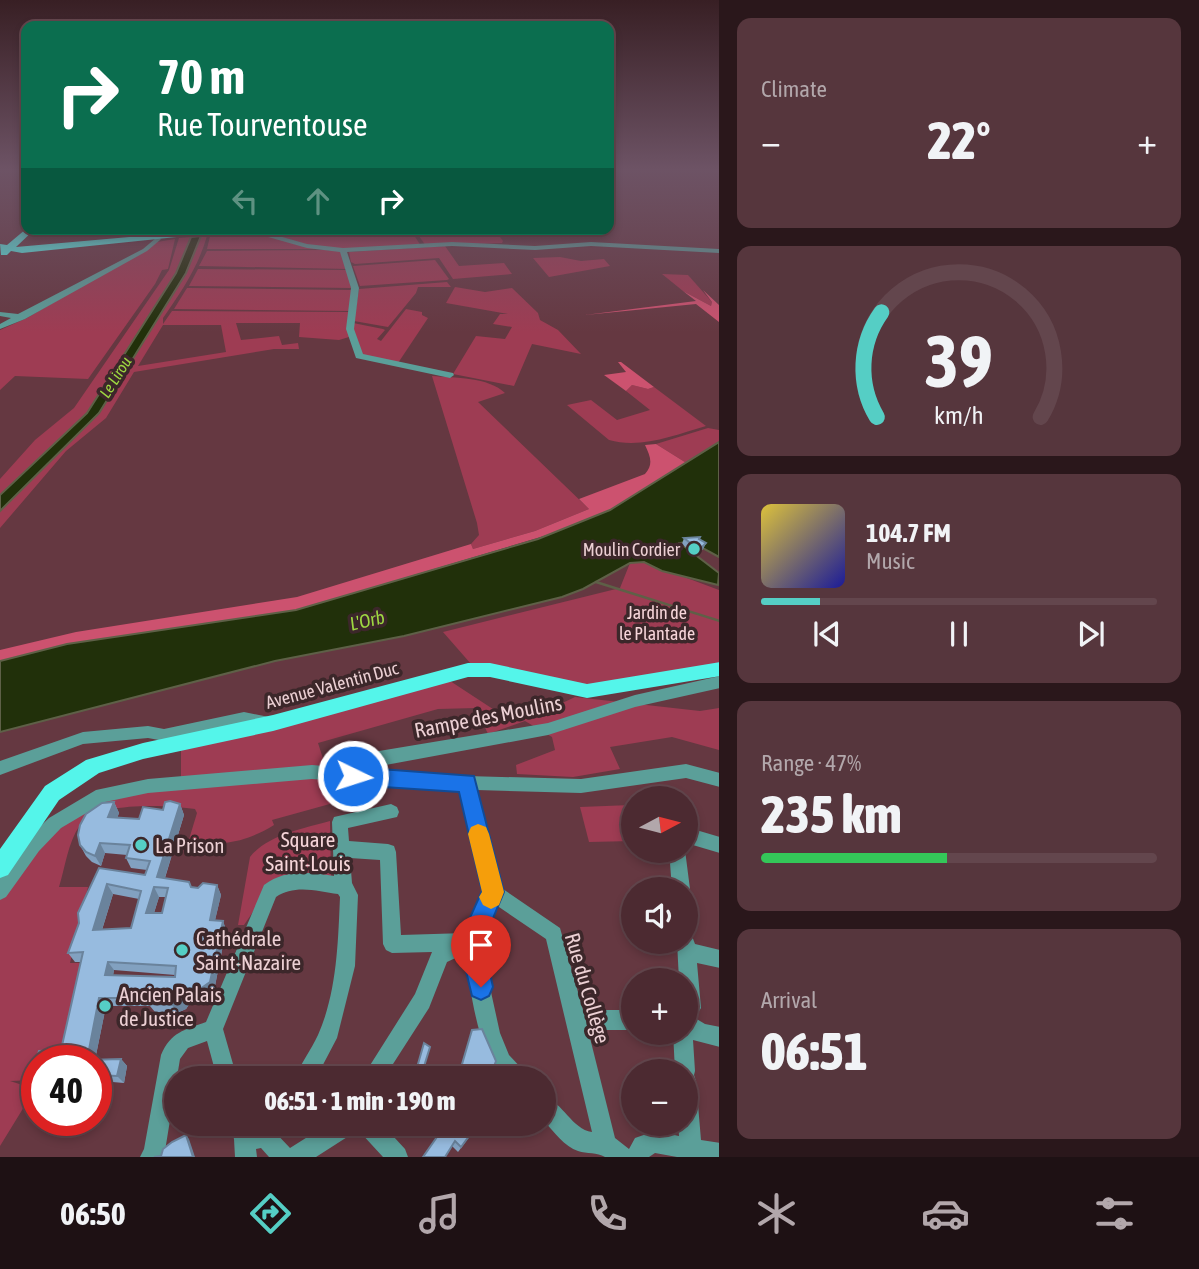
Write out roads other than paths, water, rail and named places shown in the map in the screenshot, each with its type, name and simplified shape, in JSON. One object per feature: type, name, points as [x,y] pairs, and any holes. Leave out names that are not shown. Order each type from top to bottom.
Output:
[{"type":"main road","points":[[0,257],[23,235]]},
{"type":"main road","points":[[0,240],[8,247],[27,249],[195,235]]},
{"type":"main road","name":"Avenue Valentin Duc","points":[[0,867],[52,793],[76,775],[121,757],[274,723],[468,670],[490,670],[587,691],[719,669]]},
{"type":"street","points":[[128,241],[158,235]]},
{"type":"street","points":[[270,235],[307,246],[344,250],[452,244],[535,248],[592,244],[719,251]]},
{"type":"street","points":[[0,327],[145,250],[158,239]]},
{"type":"street","points":[[344,250],[355,288],[350,329],[359,356],[450,375]]},
{"type":"street","points":[[0,314],[22,317]]},
{"type":"street","name":"Rampe des Moulins","points":[[353,776],[356,765],[366,760],[548,729],[635,701],[719,682]]},
{"type":"street","points":[[0,768],[83,738],[148,732],[164,735],[244,718],[274,723]]},
{"type":"street","points":[[0,891],[44,832],[69,813],[102,795],[148,786],[319,772],[467,783],[581,786],[687,771],[719,780]]},
{"type":"street","points":[[467,783],[493,892],[471,942],[490,1033],[506,1066]]},
{"type":"street","points":[[312,1066],[327,1038],[346,967],[349,895],[343,886],[340,822],[391,812]]},
{"type":"street","points":[[698,839],[719,845]]},
{"type":"street","points":[[342,849],[388,852],[392,944],[471,942]]},
{"type":"street","points":[[224,1066],[214,1030],[270,891],[276,885],[289,881],[343,886]]},
{"type":"street","name":"Rue du Collège","points":[[493,892],[554,934],[575,1020],[614,1150]]},
{"type":"street","points":[[380,1066],[422,1001],[440,956],[471,942]]},
{"type":"street","points":[[698,951],[719,959]]},
{"type":"street","points":[[575,1020],[621,1020]]},
{"type":"street","points":[[151,1157],[154,1155],[165,1082],[176,1046],[181,1041],[214,1030]]},
{"type":"street","points":[[698,1031],[719,1037]]},
{"type":"street","points":[[556,1118],[579,1142],[614,1150]]},
{"type":"street","points":[[296,1157],[328,1136]]},
{"type":"street","points":[[379,1136],[397,1157]]},
{"type":"street","points":[[690,1136],[691,1149]]},
{"type":"street","points":[[244,1140],[265,1138],[284,1157]]},
{"type":"street","points":[[636,1157],[643,1146],[655,1142],[719,1154]]},
{"type":"water","name":"Le Lirou","points":[[201,236],[186,273],[99,413],[0,511],[0,495],[87,413],[176,273],[191,237]]},
{"type":"water","name":"L'Orb","points":[[719,442],[719,557],[690,541],[680,543],[719,573],[718,585],[662,571],[644,562],[630,563],[583,589],[562,597],[404,636],[275,661],[0,732],[0,661],[67,644],[296,610],[538,539],[610,510]]},
{"type":"waterway","points":[[596,582],[719,621]]},
{"type":"place","name":"Moulin Cordier","points":[[694,549]]},
{"type":"place","name":"La Prison","points":[[141,845]]},
{"type":"place","name":"Cathédrale Saint-Nazaire","points":[[182,950]]},
{"type":"place","name":"Ancien Palais de Justice","points":[[105,1006]]},
{"type":"park label","name":"Jardin de le Plantade","points":[[657,622]]},
{"type":"park label","name":"Square Saint-Louis","points":[[308,851]]}]
